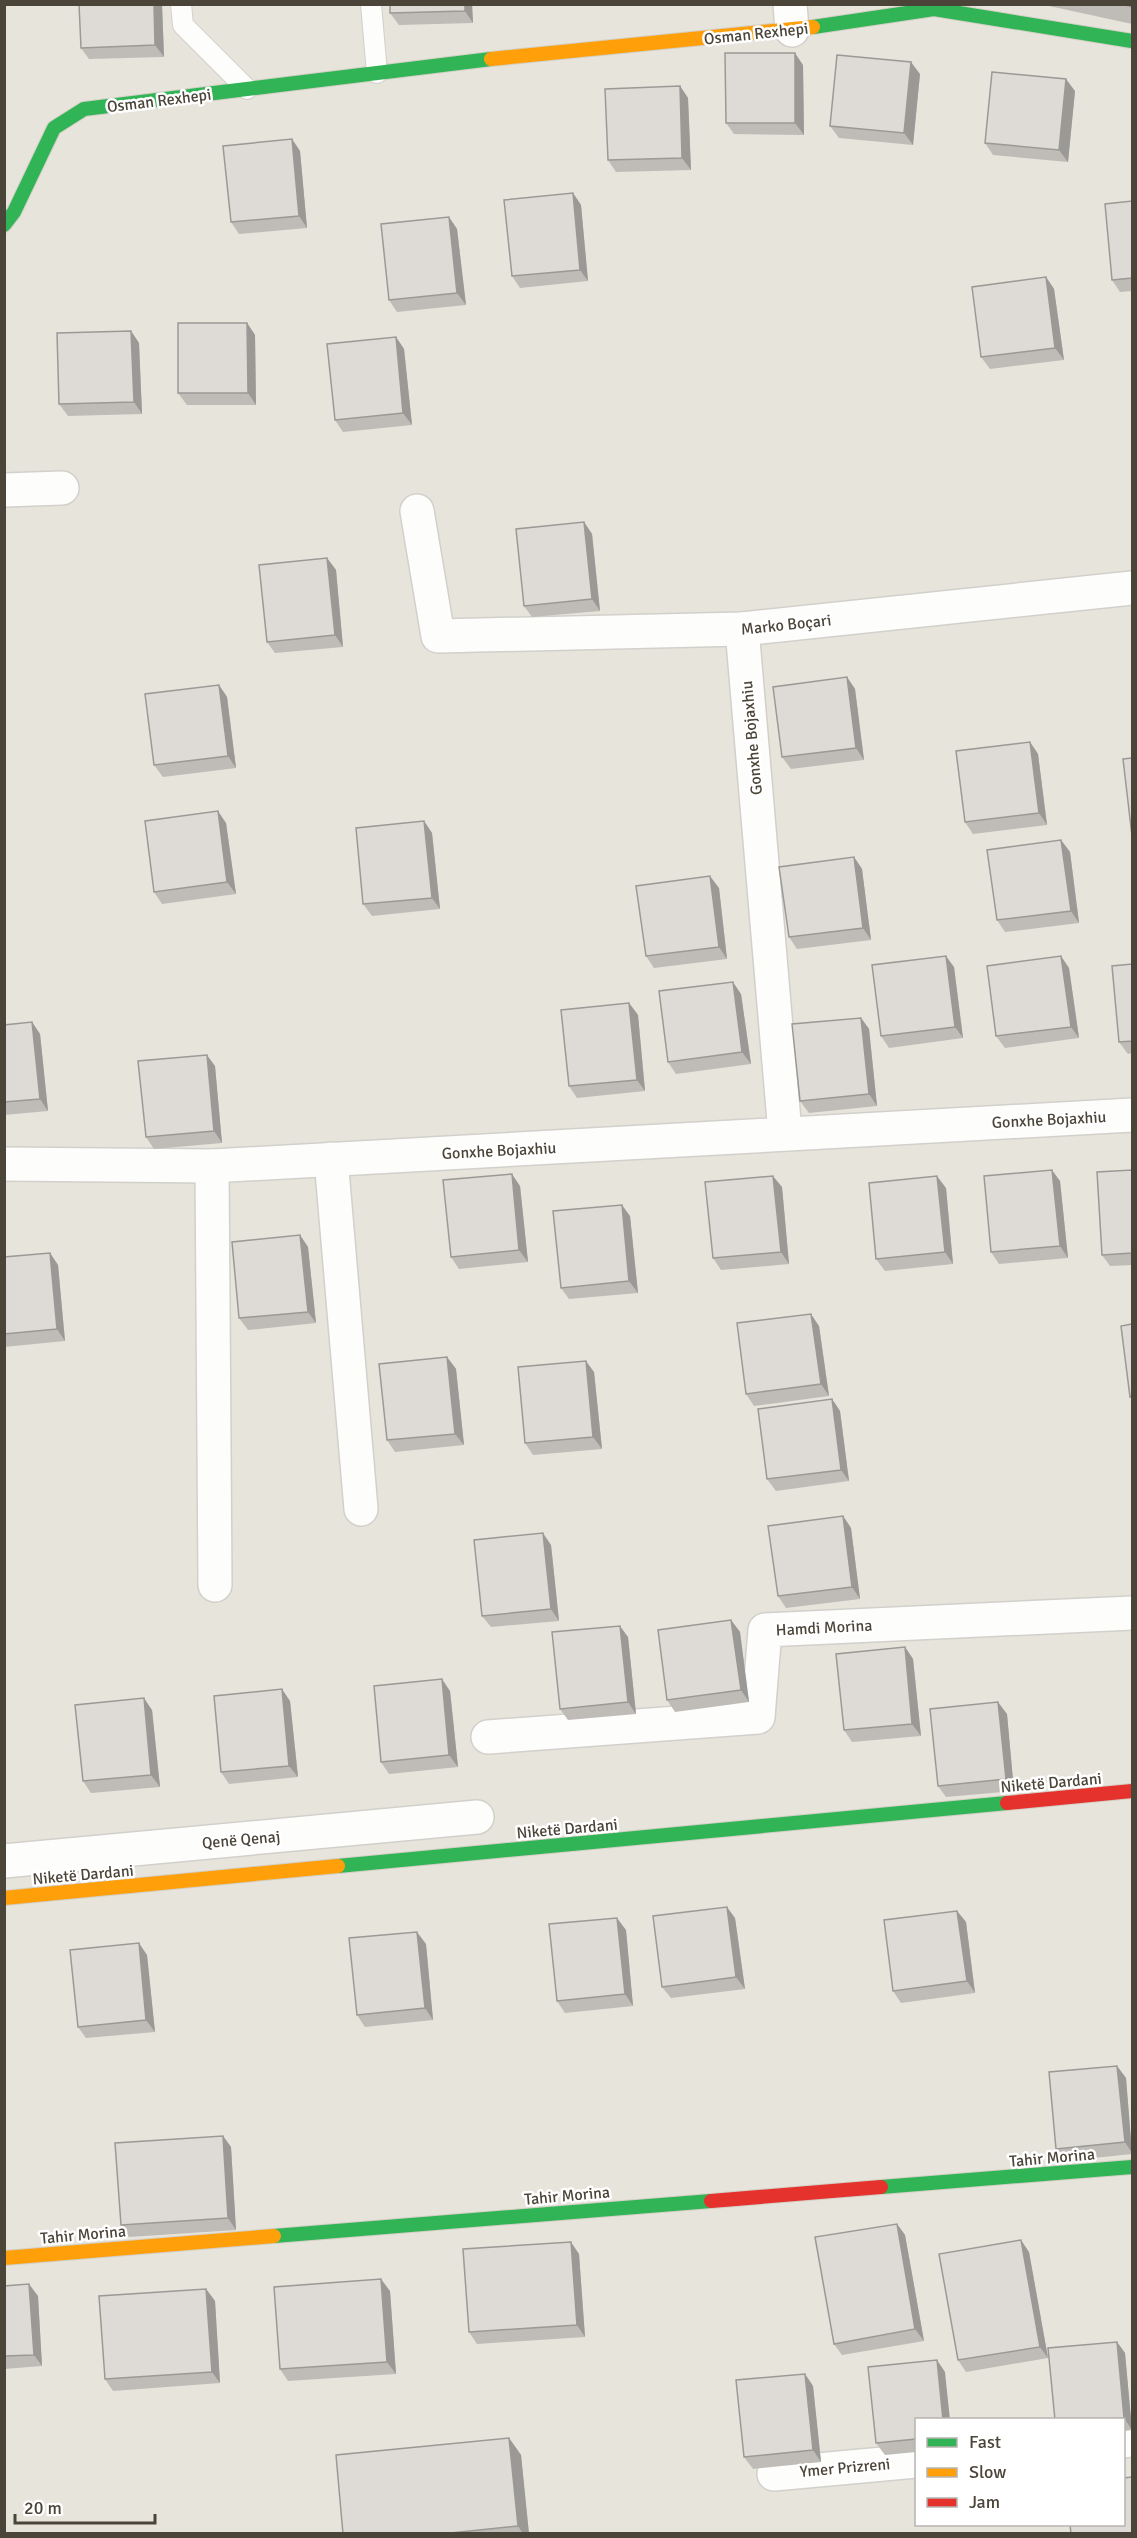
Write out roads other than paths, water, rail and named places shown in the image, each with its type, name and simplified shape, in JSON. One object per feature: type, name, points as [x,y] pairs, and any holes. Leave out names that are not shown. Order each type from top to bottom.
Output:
[{"type":"street","name":"Osman Rexhepi","points":[[4,225],[14,212],[54,128],[84,109],[464,62],[791,17],[934,9],[1132,40]]},
{"type":"street","points":[[4,490],[62,488]]},
{"type":"street","name":"Marko Boçari","points":[[417,511],[438,636],[742,629],[1132,588]]},
{"type":"street","name":"Gonxhe Bojaxhiu","points":[[742,629],[785,1133]]},
{"type":"street","name":"Gonxhe Bojaxhiu","points":[[4,1164],[212,1166],[1132,1115]]},
{"type":"street","points":[[331,1159],[361,1509]]},
{"type":"street","points":[[212,1166],[215,1585]]},
{"type":"street","name":"Hamdi Morina","points":[[488,1737],[758,1717],[765,1629],[1132,1613]]},
{"type":"street","name":"Niketë Dardani","points":[[4,1898],[1132,1791]]},
{"type":"street","name":"Qenë Qenaj","points":[[4,1862],[477,1817]]},
{"type":"street","name":"Tahir Morina","points":[[4,2258],[1132,2167]]},
{"type":"street","name":"Ymer Prizreni","points":[[774,2474],[915,2460]]},
{"type":"lane","points":[[181,4],[183,25],[247,89]]},
{"type":"lane","points":[[371,4],[377,73]]}]
